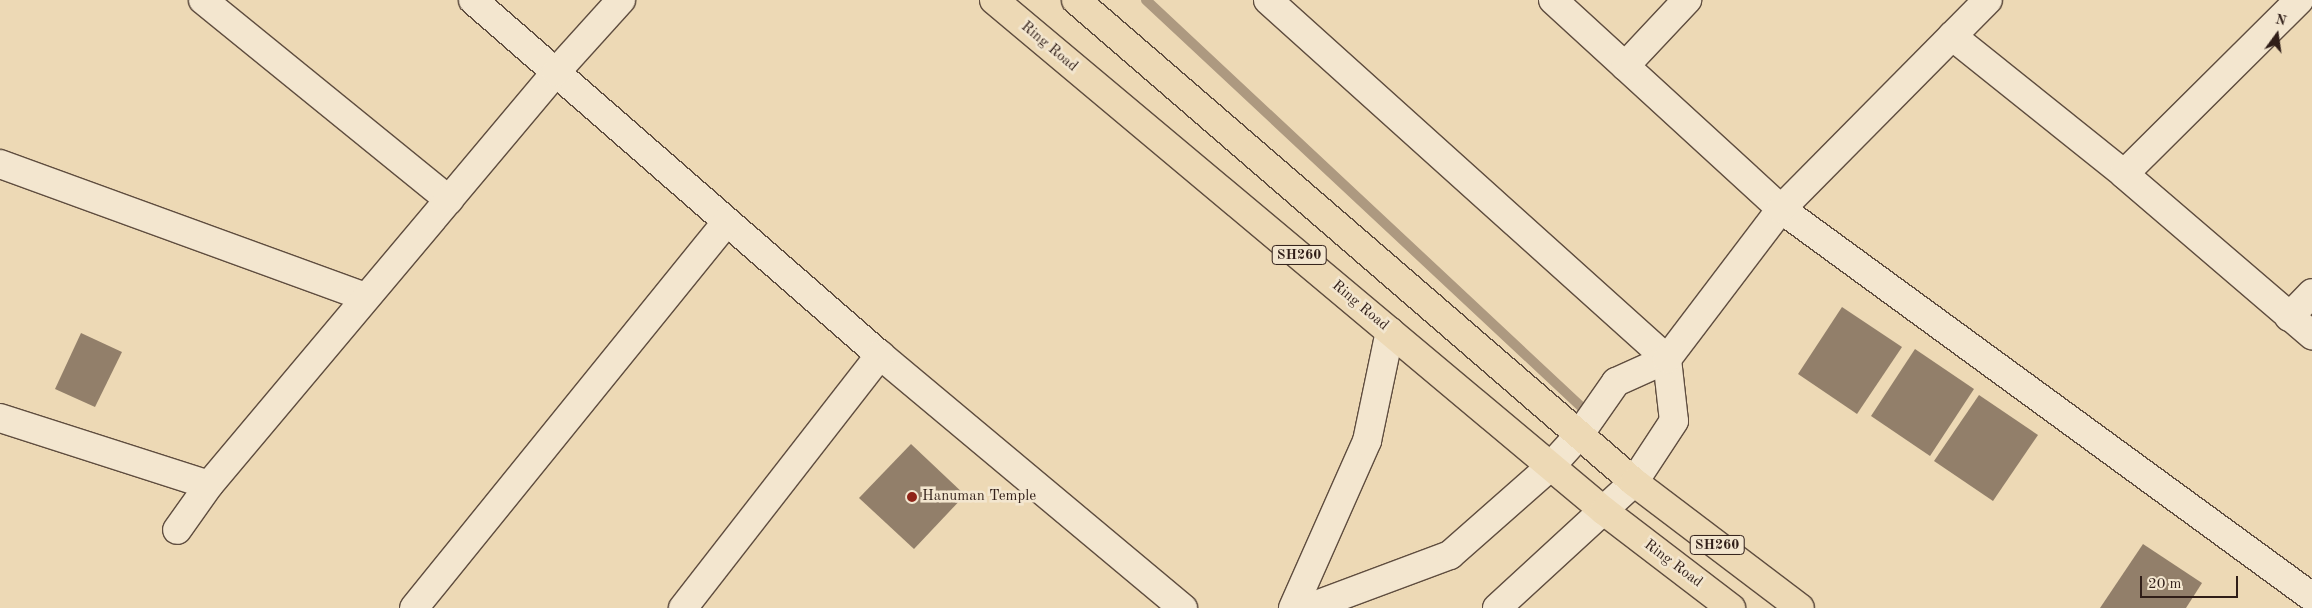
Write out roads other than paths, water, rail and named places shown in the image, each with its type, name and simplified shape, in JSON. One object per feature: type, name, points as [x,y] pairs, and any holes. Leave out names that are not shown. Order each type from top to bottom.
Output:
[{"type":"highway","name":"Ring Road","points":[[994,0],[1604,511],[1731,608]]},
{"type":"highway","name":"SH260","points":[[1076,0],[1634,482],[1800,608]]},
{"type":"street","points":[[203,0],[449,200]]},
{"type":"street","points":[[473,0],[880,356],[1182,608]]},
{"type":"street","points":[[177,530],[209,485],[366,297],[556,72],[621,0]]},
{"type":"street","points":[[1268,0],[1668,358],[1674,421],[1634,482],[1497,608]]},
{"type":"street","points":[[1553,0],[1781,209],[2312,597]]},
{"type":"street","points":[[1625,66],[1687,0]]},
{"type":"street","points":[[1308,608],[1450,555],[1551,466],[1579,435],[1616,382],[1668,358],[1781,209],[1988,0]]},
{"type":"street","points":[[2124,174],[2300,0]]},
{"type":"street","points":[[1952,36],[2124,174],[2312,335]]},
{"type":"street","points":[[0,164],[366,297]]},
{"type":"street","points":[[414,608],[727,222]]},
{"type":"street","points":[[2289,317],[2312,293]]},
{"type":"street","points":[[1293,608],[1367,441],[1390,331]]},
{"type":"street","points":[[683,608],[880,356]]},
{"type":"street","points":[[0,418],[209,485]]},
{"type":"waterway","points":[[1146,0],[1588,413]]},
{"type":"place","name":"Hanuman Temple","points":[[912,497]]}]
